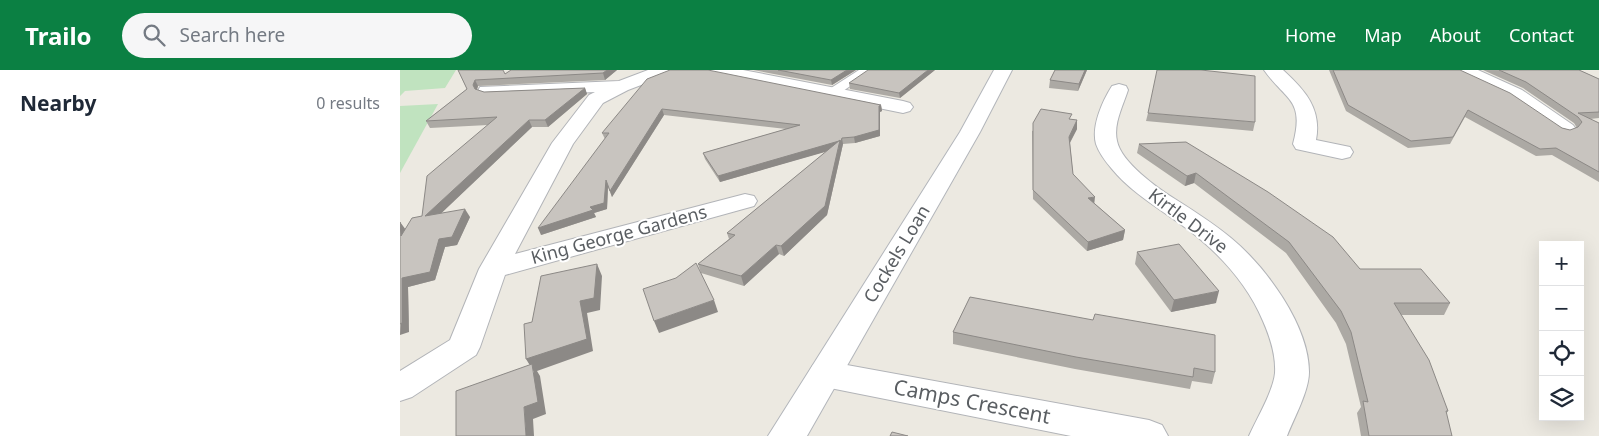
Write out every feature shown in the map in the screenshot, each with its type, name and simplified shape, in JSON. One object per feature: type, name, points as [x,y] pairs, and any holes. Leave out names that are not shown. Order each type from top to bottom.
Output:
[{"type":"street","points":[[400,388],[464,347],[493,269],[563,143],[596,99],[622,86],[664,70]]},
{"type":"street","points":[[716,70],[903,107]]},
{"type":"street","name":"Cockels Loan","points":[[788,436],[970,132],[1003,70]]},
{"type":"street","points":[[1273,70],[1305,105],[1307,134],[1304,144],[1342,152]]},
{"type":"street","points":[[1464,70],[1515,94],[1566,128]]},
{"type":"street","points":[[487,91],[622,86]]},
{"type":"street","name":"Kirtle Drive","points":[[1118,90],[1107,122],[1106,141],[1111,152],[1129,176],[1153,197],[1210,234],[1241,262],[1260,287],[1276,316],[1289,348],[1292,374],[1268,436]]},
{"type":"street","name":"King George Gardens","points":[[493,269],[745,201]]},
{"type":"street","name":"Camps Crescent","points":[[825,374],[1149,436]]},
{"type":"lane","points":[[832,93],[867,70]]},
{"type":"green space","points":[[400,70],[456,70],[445,88],[405,91],[400,96]]},
{"type":"green space","points":[[438,104],[400,173],[400,106]]},
{"type":"building","points":[[458,70],[503,70],[505,74],[511,70],[607,70],[603,73],[475,80],[473,85],[475,89],[484,92],[585,88],[545,120],[529,120],[425,216],[465,209],[452,237],[439,239],[430,272],[402,278],[402,323],[400,324],[400,222],[401,236],[412,218],[422,216],[427,176],[497,117],[426,121],[467,89]]},
{"type":"building","points":[[670,70],[708,70],[881,105],[879,106],[879,130],[854,137],[842,138],[841,141],[718,176],[703,153],[800,125],[662,109],[610,191],[606,180],[604,203],[590,207],[593,210],[538,228],[609,133],[602,133],[647,79]]},
{"type":"building","points":[[778,70],[847,70],[831,80]]},
{"type":"building","points":[[868,70],[928,70],[899,93],[849,83]]},
{"type":"building","points":[[1055,70],[1085,70],[1079,84],[1050,80]]},
{"type":"building","points":[[1157,70],[1201,70],[1255,76],[1255,122],[1148,113]]},
{"type":"building","points":[[1333,70],[1460,70],[1510,93],[1562,128],[1570,130],[1578,127],[1582,122],[1578,117],[1526,82],[1499,70],[1579,70],[1599,79],[1599,112],[1578,113],[1599,123],[1599,172],[1556,148],[1540,149],[1468,110],[1453,137],[1411,141],[1348,105]]},
{"type":"building","points":[[1041,109],[1072,114],[1069,119],[1077,120],[1069,137],[1073,174],[1095,197],[1088,198],[1125,230],[1088,242],[1033,190],[1033,123]]},
{"type":"building","points":[[840,140],[825,206],[781,246],[776,245],[741,276],[698,264],[735,235],[727,233]]},
{"type":"building","points":[[1186,142],[1268,192],[1333,237],[1360,269],[1421,269],[1450,303],[1394,303],[1429,360],[1448,411],[1446,411],[1452,436],[1369,436],[1363,401],[1368,402],[1351,332],[1341,311],[1289,242],[1196,173],[1187,176],[1139,144]]},
{"type":"building","points":[[1179,244],[1219,291],[1174,300],[1137,252]]},
{"type":"building","points":[[696,263],[714,300],[654,321],[643,289],[676,278]]},
{"type":"building","points":[[597,264],[594,298],[580,301],[587,339],[526,359],[524,324],[532,322],[541,276]]},
{"type":"building","points":[[970,297],[1093,320],[1095,314],[1215,335],[1215,372],[1194,368],[1193,377],[1076,357],[953,332]]},
{"type":"building","points":[[532,364],[538,402],[524,407],[526,436],[456,436],[456,391]]},
{"type":"building","points":[[892,432],[908,436],[890,436]]}]
